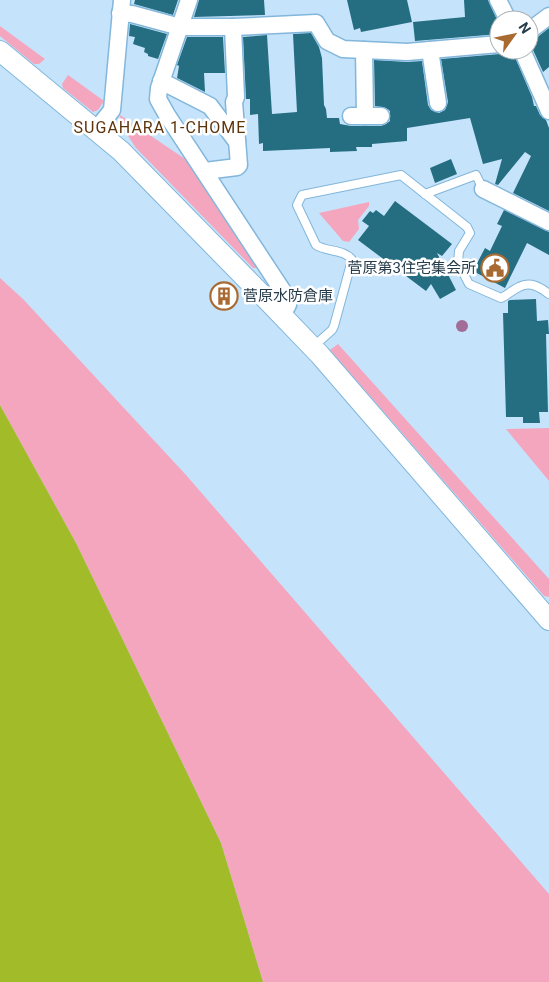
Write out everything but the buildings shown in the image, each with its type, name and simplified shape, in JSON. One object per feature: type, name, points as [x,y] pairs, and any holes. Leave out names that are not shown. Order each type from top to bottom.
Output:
[{"type":"street","points":[[189,0],[161,81],[158,99],[288,299],[288,307],[280,314]]},
{"type":"street","points":[[121,6],[132,14],[180,27],[316,24],[327,41],[343,49],[407,52],[489,45]]},
{"type":"street","points":[[96,130],[112,110],[121,6]]},
{"type":"street","points":[[204,171],[237,168],[240,165],[234,102],[236,97],[233,27]]},
{"type":"street","points":[[364,50],[366,116]]},
{"type":"street","points":[[430,50],[438,103]]},
{"type":"street","points":[[0,51],[121,151],[312,347],[549,620]]},
{"type":"street","points":[[526,60],[549,111]]},
{"type":"street","points":[[161,81],[210,106],[237,142]]},
{"type":"street","points":[[483,189],[549,222]]},
{"type":"lane","points":[[425,194],[476,175],[483,189]]},
{"type":"lane","points":[[312,347],[332,330],[334,326],[352,260],[347,254],[320,248],[316,245],[297,205],[302,195],[401,176],[467,227],[470,233],[459,251],[458,263],[469,284],[501,298],[509,295],[519,286],[530,284],[539,287],[549,294]]},
{"type":"shaded area","points":[[0,26],[45,59],[39,64],[34,64],[0,36]]},
{"type":"shaded area","points":[[68,75],[104,101],[98,110],[93,112],[63,88],[62,84]]},
{"type":"shaded area","points":[[120,115],[197,167],[257,265],[256,268],[253,268],[136,148],[121,125]]},
{"type":"shaded area","points":[[369,202],[369,206],[358,220],[359,229],[349,242],[343,241],[319,213]]},
{"type":"shaded area","points":[[0,278],[23,299],[186,475],[549,894],[549,982],[263,982],[221,843],[76,543],[0,405]]},
{"type":"shaded area","points":[[338,344],[549,579],[549,597],[544,596],[330,350]]},
{"type":"shaded area","points":[[0,405],[76,543],[221,843],[263,982],[0,982]]},
{"type":"shaded area","points":[[549,428],[549,481],[506,429]]},
{"type":"place","name":"菅原第3住宅集会所","points":[[495,268]]},
{"type":"place","name":"菅原水防倉庫","points":[[224,296]]},
{"type":"district","name":"SUGAHARA 1-CHOME","points":[[160,127]]}]
